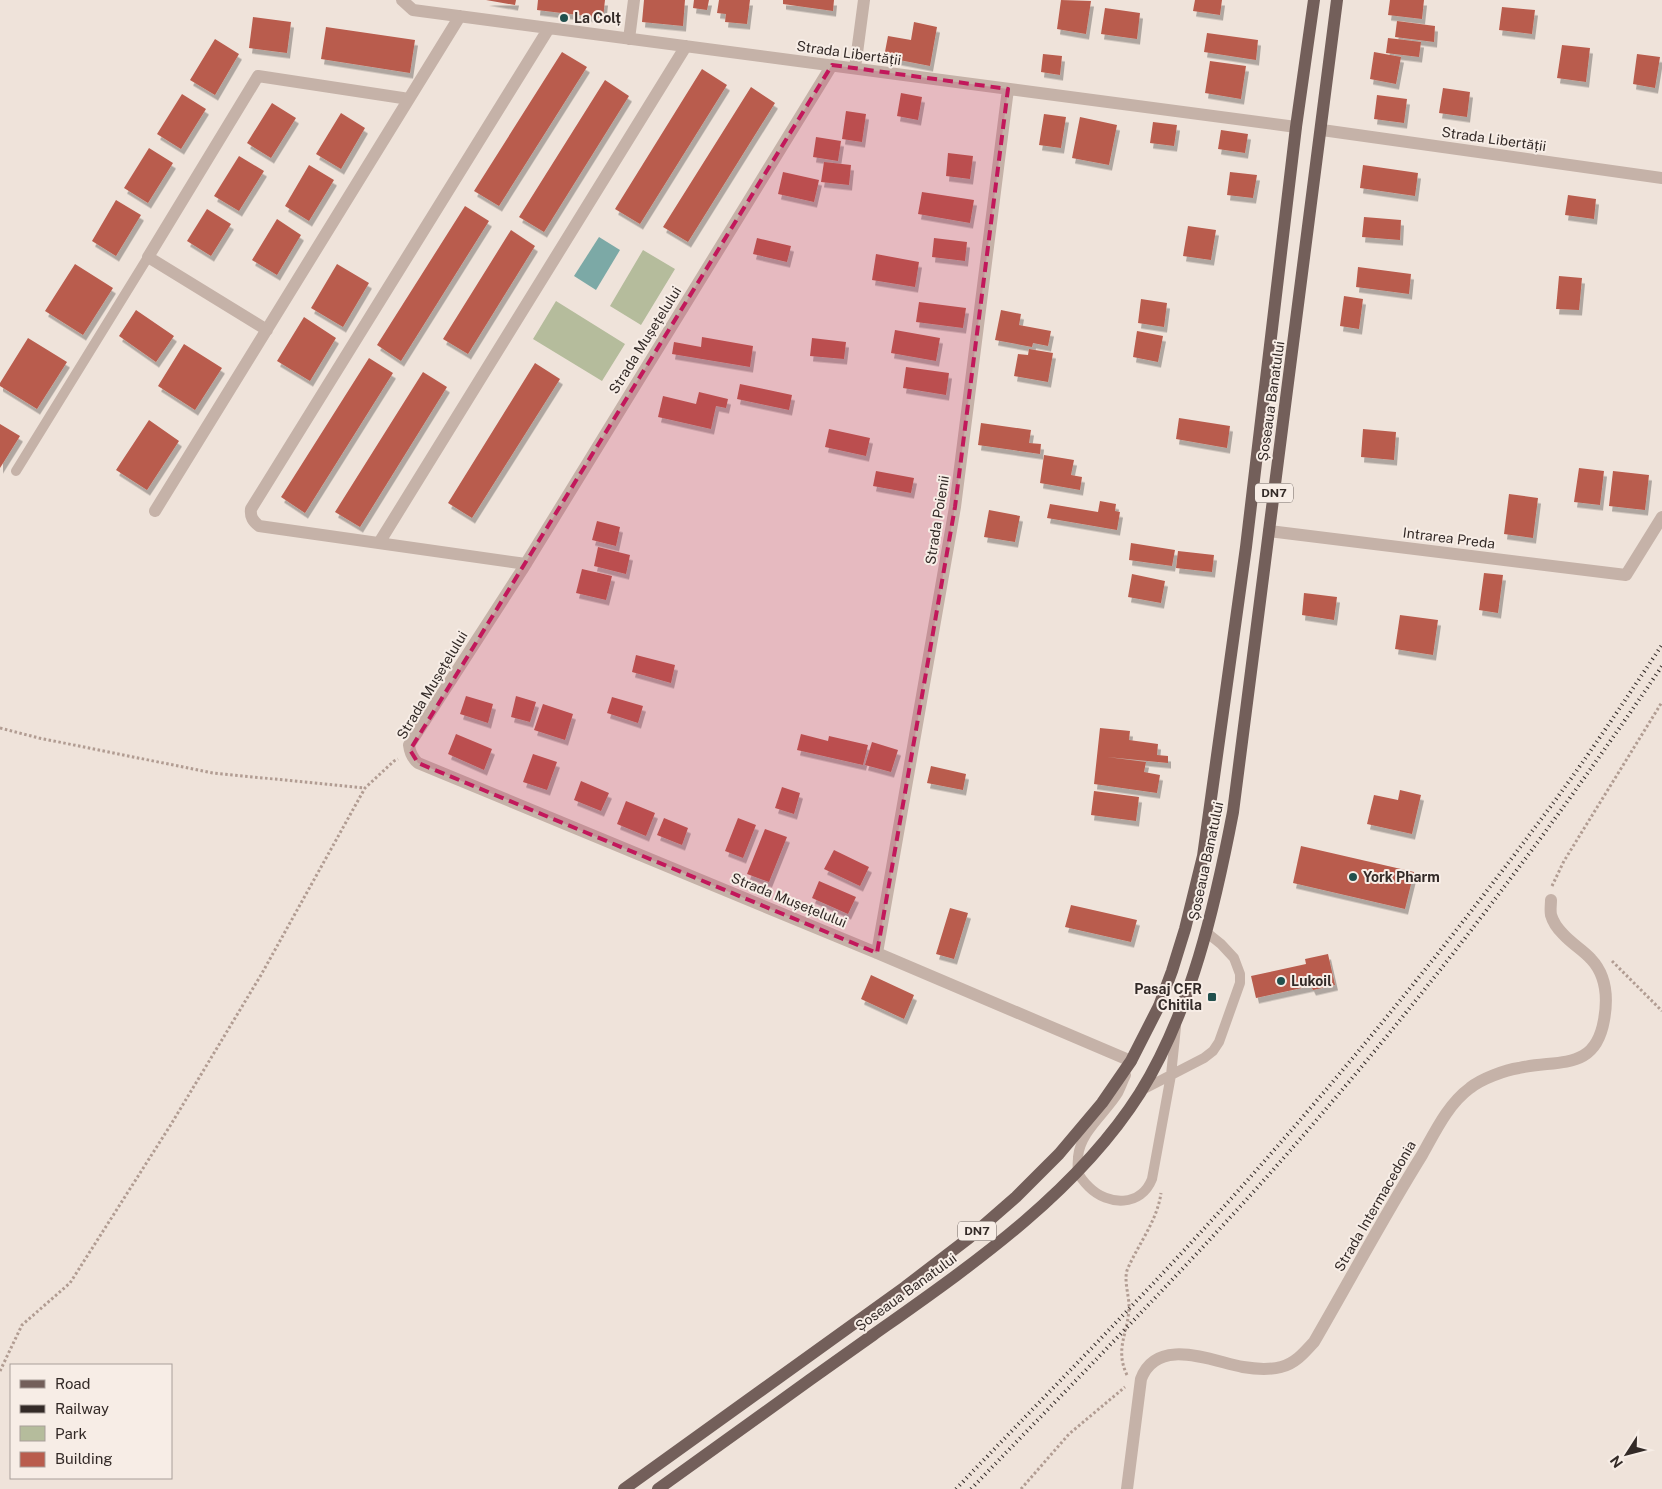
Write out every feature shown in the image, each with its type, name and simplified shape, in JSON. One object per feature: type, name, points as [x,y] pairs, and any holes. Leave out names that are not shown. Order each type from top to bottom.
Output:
[{"type":"main road","name":"Șoseaua Banatului","points":[[624,1489],[905,1287],[987,1223],[1016,1197],[1090,1119],[1131,1062],[1159,1006],[1172,970],[1196,889],[1203,856],[1246,547],[1296,127],[1314,0]]},
{"type":"main road","name":"Șoseaua Banatului","points":[[658,1489],[976,1260],[1032,1214],[1114,1130],[1159,1058],[1190,983],[1206,932],[1233,812],[1322,130],[1337,0]]},
{"type":"street","name":"Strada Libertății","points":[[402,0],[413,10],[1296,127]]},
{"type":"street","points":[[629,38],[634,0]]},
{"type":"street","points":[[855,68],[864,0]]},
{"type":"street","points":[[155,511],[460,16]]},
{"type":"street","points":[[526,564],[259,526],[253,520],[251,509],[549,28]]},
{"type":"street","points":[[379,543],[686,46]]},
{"type":"street","name":"Strada Mușețelului","points":[[832,65],[526,564],[410,745],[411,754],[413,760],[418,764],[878,953],[1131,1062]]},
{"type":"street","points":[[267,330],[148,257],[258,76],[409,99]]},
{"type":"street","name":"Strada Poienii","points":[[878,953],[955,507],[1008,89]]},
{"type":"street","name":"Strada Libertății","points":[[1322,130],[1662,178]]},
{"type":"street","name":"Intrarea Preda","points":[[1269,531],[1626,575],[1662,516]]},
{"type":"street","name":"Strada Intermacedonia","points":[[1127,1489],[1140,1385],[1145,1370],[1151,1363],[1161,1358],[1183,1354],[1256,1369],[1283,1367],[1294,1361],[1314,1342],[1450,1107],[1470,1087],[1493,1076],[1518,1068],[1581,1058],[1592,1050],[1598,1041],[1604,1020],[1607,992],[1603,977],[1592,960],[1558,929],[1551,916],[1550,900]]},
{"type":"lane","points":[[16,471],[148,257]]},
{"type":"lane","points":[[1140,1091],[1204,1058],[1213,1051],[1224,1032],[1240,983],[1240,974],[1234,958],[1206,932]]},
{"type":"lane","points":[[1131,1062],[1119,1092],[1085,1137],[1078,1154],[1077,1170],[1091,1189],[1108,1199],[1121,1202],[1133,1199],[1143,1193],[1150,1185],[1154,1172],[1171,1075],[1178,1014]]},
{"type":"path","points":[[1550,900],[1552,886],[1564,861],[1662,702]]},
{"type":"path","points":[[0,728],[39,738],[213,773],[365,788]]},
{"type":"path","points":[[0,1371],[22,1325],[70,1283],[170,1126],[261,975],[365,788],[394,761],[411,754]]},
{"type":"path","points":[[1021,1489],[1069,1434],[1130,1382],[1121,1359],[1130,1308],[1127,1270],[1156,1214],[1159,1204],[1161,1193],[1154,1172]]},
{"type":"highlighted area","points":[[832,65],[1008,89],[955,507],[877,953],[418,763],[410,750]]},
{"type":"green space","points":[[643,250],[675,269],[641,325],[610,306]]},
{"type":"green space","points":[[556,301],[625,344],[602,381],[533,339]]},
{"type":"water","points":[[599,237],[620,250],[596,290],[574,276]]},
{"type":"building","points":[[486,0],[516,0],[515,5]]},
{"type":"building","points":[[538,0],[605,0],[603,18],[537,10]]},
{"type":"building","points":[[644,0],[685,0],[683,26],[642,22]]},
{"type":"building","points":[[694,0],[709,0],[707,10],[693,8]]},
{"type":"building","points":[[719,0],[750,0],[747,24],[725,22],[726,14],[717,13]]},
{"type":"building","points":[[783,0],[834,0],[833,11],[783,4]]},
{"type":"building","points":[[1061,0],[1091,1],[1086,34],[1057,29]]},
{"type":"building","points":[[1195,0],[1222,0],[1220,15],[1193,11]]},
{"type":"building","points":[[1390,0],[1424,0],[1422,19],[1388,15]]},
{"type":"building","points":[[1502,7],[1535,10],[1532,34],[1499,30]]},
{"type":"building","points":[[1105,8],[1140,13],[1137,39],[1101,34]]},
{"type":"building","points":[[253,17],[291,22],[287,53],[249,48]]},
{"type":"building","points":[[1397,21],[1435,26],[1434,42],[1395,37]]},
{"type":"building","points":[[914,22],[937,27],[930,66],[884,57],[888,36],[911,40]]},
{"type":"building","points":[[326,27],[415,40],[410,73],[321,59]]},
{"type":"building","points":[[1207,33],[1258,40],[1256,60],[1204,52]]},
{"type":"building","points":[[1388,38],[1421,42],[1419,57],[1386,53]]},
{"type":"building","points":[[215,39],[239,54],[215,95],[190,80]]},
{"type":"building","points":[[1562,45],[1590,48],[1586,82],[1557,78]]},
{"type":"building","points":[[562,52],[587,67],[499,206],[474,191]]},
{"type":"building","points":[[1374,52],[1401,57],[1396,84],[1370,79]]},
{"type":"building","points":[[1043,54],[1062,56],[1060,75],[1041,72]]},
{"type":"building","points":[[1637,54],[1660,57],[1655,88],[1633,84]]},
{"type":"building","points":[[1210,61],[1246,66],[1241,99],[1205,93]]},
{"type":"building","points":[[702,69],[727,85],[640,224],[615,209]]},
{"type":"building","points":[[605,80],[629,96],[544,232],[519,217]]},
{"type":"building","points":[[751,87],[775,103],[688,242],[663,227]]},
{"type":"building","points":[[1443,88],[1470,92],[1467,117],[1439,113]]},
{"type":"building","points":[[901,93],[922,97],[918,120],[897,116]]},
{"type":"building","points":[[182,94],[206,109],[181,149],[157,134]]},
{"type":"building","points":[[1377,95],[1407,99],[1404,123],[1374,119]]},
{"type":"building","points":[[272,103],[296,118],[271,158],[247,143]]},
{"type":"building","points":[[846,111],[866,114],[862,142],[842,139]]},
{"type":"building","points":[[341,113],[365,128],[341,169],[316,154]]},
{"type":"building","points":[[1044,114],[1066,117],[1061,148],[1039,145]]},
{"type":"building","points":[[1080,117],[1117,125],[1109,165],[1072,158]]},
{"type":"building","points":[[1153,122],[1177,125],[1174,146],[1150,143]]},
{"type":"building","points":[[1221,130],[1248,134],[1245,153],[1218,149]]},
{"type":"building","points":[[816,137],[841,141],[838,161],[813,157]]},
{"type":"building","points":[[149,148],[173,163],[148,203],[124,188]]},
{"type":"building","points":[[948,153],[973,156],[970,179],[946,176]]},
{"type":"building","points":[[239,156],[264,171],[239,211],[214,196]]},
{"type":"building","points":[[824,162],[851,165],[849,185],[821,182]]},
{"type":"building","points":[[309,165],[334,180],[309,221],[285,206]]},
{"type":"building","points":[[1363,165],[1418,173],[1415,196],[1360,188]]},
{"type":"building","points":[[783,172],[819,180],[814,202],[778,194]]},
{"type":"building","points":[[1230,172],[1257,175],[1253,198],[1227,195]]},
{"type":"building","points":[[922,192],[974,200],[970,223],[918,214]]},
{"type":"building","points":[[1568,195],[1596,199],[1594,219],[1565,215]]},
{"type":"building","points":[[116,200],[141,215],[116,256],[92,241]]},
{"type":"building","points":[[465,206],[489,221],[401,361],[377,345]]},
{"type":"building","points":[[207,209],[231,224],[211,256],[187,241]]},
{"type":"building","points":[[1364,217],[1401,220],[1400,240],[1362,237]]},
{"type":"building","points":[[277,219],[301,235],[277,275],[252,260]]},
{"type":"building","points":[[1188,226],[1216,230],[1211,260],[1183,256]]},
{"type":"building","points":[[511,230],[535,246],[468,354],[443,339]]},
{"type":"building","points":[[757,238],[791,246],[787,262],[753,254]]},
{"type":"building","points":[[934,238],[967,242],[965,261],[932,257]]},
{"type":"building","points":[[876,254],[919,262],[915,287],[872,280]]},
{"type":"building","points":[[75,264],[113,288],[83,335],[45,311]]},
{"type":"building","points":[[337,264],[369,283],[343,327],[311,308]]},
{"type":"building","points":[[1358,267],[1411,274],[1409,294],[1356,287]]},
{"type":"building","points":[[1559,276],[1582,278],[1579,310],[1556,309]]},
{"type":"building","points":[[1344,296],[1363,299],[1359,329],[1340,326]]},
{"type":"building","points":[[1141,299],[1167,303],[1164,327],[1138,323]]},
{"type":"building","points":[[919,302],[966,308],[963,328],[916,322]]},
{"type":"building","points":[[136,310],[174,336],[156,362],[119,336]]},
{"type":"building","points":[[1001,310],[1021,314],[1019,325],[1051,331],[1048,346],[1033,343],[1032,347],[995,340]]},
{"type":"building","points":[[304,317],[336,338],[310,381],[277,361]]},
{"type":"building","points":[[895,330],[940,338],[936,361],[891,353]]},
{"type":"building","points":[[1137,331],[1163,336],[1158,362],[1133,357]]},
{"type":"building","points":[[702,337],[753,346],[750,367],[672,354],[674,342],[701,347]]},
{"type":"building","points":[[28,338],[67,362],[37,409],[0,386],[0,383]]},
{"type":"building","points":[[812,338],[846,342],[844,359],[810,356]]},
{"type":"building","points":[[184,344],[222,368],[195,410],[158,386]]},
{"type":"building","points":[[1029,349],[1053,353],[1048,382],[1014,376],[1018,354],[1028,355]]},
{"type":"building","points":[[369,358],[393,373],[305,513],[281,497]]},
{"type":"building","points":[[535,363],[560,379],[472,518],[448,503]]},
{"type":"building","points":[[906,367],[949,373],[946,395],[903,388]]},
{"type":"building","points":[[423,372],[447,387],[360,527],[335,512]]},
{"type":"building","points":[[740,384],[792,395],[789,410],[737,399]]},
{"type":"building","points":[[699,392],[728,399],[726,408],[716,406],[711,429],[658,417],[663,396],[696,404]]},
{"type":"building","points":[[1179,418],[1230,426],[1227,448],[1176,439]]},
{"type":"building","points":[[149,420],[179,441],[147,490],[116,470]]},
{"type":"building","points":[[981,423],[1031,430],[1029,443],[1041,444],[1040,454],[978,445]]},
{"type":"building","points":[[0,424],[20,436],[0,468]]},
{"type":"building","points":[[829,429],[870,438],[866,456],[825,447]]},
{"type":"building","points":[[1363,429],[1396,432],[1394,460],[1361,457]]},
{"type":"building","points":[[1044,455],[1074,460],[1071,475],[1082,477],[1080,490],[1040,483]]},
{"type":"building","points":[[1579,468],[1604,471],[1600,505],[1574,502]]},
{"type":"building","points":[[876,471],[914,478],[911,493],[873,486]]},
{"type":"building","points":[[1613,471],[1649,475],[1645,510],[1609,506]]},
{"type":"building","points":[[1509,494],[1538,498],[1533,538],[1504,534]]},
{"type":"building","points":[[1100,501],[1116,504],[1115,511],[1120,512],[1117,530],[1047,518],[1050,504],[1098,512]]},
{"type":"building","points":[[989,510],[1020,516],[1015,542],[984,537]]},
{"type":"building","points":[[597,521],[620,527],[616,546],[592,540]]},
{"type":"building","points":[[1131,543],[1175,550],[1172,566],[1129,560]]},
{"type":"building","points":[[598,547],[630,555],[626,574],[594,566]]},
{"type":"building","points":[[1178,551],[1214,555],[1212,572],[1176,568]]},
{"type":"building","points":[[582,569],[612,576],[606,600],[576,593]]},
{"type":"building","points":[[1484,573],[1503,575],[1498,613],[1479,610]]},
{"type":"building","points":[[1132,574],[1165,581],[1161,603],[1128,597]]},
{"type":"building","points":[[1304,593],[1337,597],[1334,620],[1302,615]]},
{"type":"building","points":[[1400,615],[1438,620],[1433,655],[1395,649]]},
{"type":"building","points":[[636,655],[675,665],[671,683],[632,672]]},
{"type":"building","points":[[466,696],[493,704],[488,723],[460,714]]},
{"type":"building","points":[[516,696],[536,702],[530,722],[511,717]]},
{"type":"building","points":[[612,697],[643,706],[638,723],[607,713]]},
{"type":"building","points":[[543,704],[573,714],[565,740],[534,730]]},
{"type":"building","points":[[1100,728],[1130,731],[1129,740],[1158,744],[1157,755],[1168,756],[1168,763],[1107,757],[1146,762],[1144,772],[1160,775],[1157,793],[1094,784]]},
{"type":"building","points":[[456,734],[492,749],[484,770],[448,754]]},
{"type":"building","points":[[801,734],[828,741],[829,736],[868,745],[863,765],[797,750]]},
{"type":"building","points":[[872,742],[898,750],[891,772],[865,765]]},
{"type":"building","points":[[533,754],[557,762],[547,790],[523,782]]},
{"type":"building","points":[[931,766],[966,774],[963,790],[927,783]]},
{"type":"building","points":[[581,781],[609,793],[601,811],[574,800]]},
{"type":"building","points":[[782,787],[800,793],[794,814],[775,808]]},
{"type":"building","points":[[1400,790],[1421,795],[1412,834],[1367,824],[1374,795],[1398,800]]},
{"type":"building","points":[[1094,791],[1139,797],[1136,821],[1091,815]]},
{"type":"building","points":[[626,801],[655,813],[646,836],[617,824]]},
{"type":"building","points":[[664,818],[688,828],[682,845],[657,835]]},
{"type":"building","points":[[738,818],[756,825],[743,858],[725,851]]},
{"type":"building","points":[[765,829],[787,837],[769,882],[747,874]]},
{"type":"building","name":"York Pharm","points":[[1301,846],[1414,872],[1405,909],[1293,883]]},
{"type":"building","points":[[834,850],[869,867],[860,886],[824,869]]},
{"type":"building","points":[[819,881],[856,897],[848,914],[812,898]]},
{"type":"building","points":[[1071,905],[1137,920],[1131,942],[1065,927]]},
{"type":"building","points":[[950,908],[968,913],[954,959],[936,954]]},
{"type":"building","name":"Lukoil","points":[[1328,954],[1335,985],[1313,990],[1311,986],[1256,998],[1251,976],[1306,964],[1305,959]]},
{"type":"building","points":[[871,975],[914,995],[904,1019],[861,999]]},
{"type":"railway","points":[[956,1489],[1186,1248],[1339,1075],[1453,935],[1526,839],[1588,755],[1662,645]]},
{"type":"railway","points":[[971,1489],[1193,1258],[1265,1179],[1371,1056],[1521,864],[1662,666]]},
{"type":"place","name":"La Colț","points":[[564,18]]},
{"type":"place","name":"York Pharm","points":[[1353,877]]},
{"type":"place","name":"Lukoil","points":[[1281,981]]},
{"type":"place","name":"Pasaj CFR Chitila","points":[[1212,997]]}]
